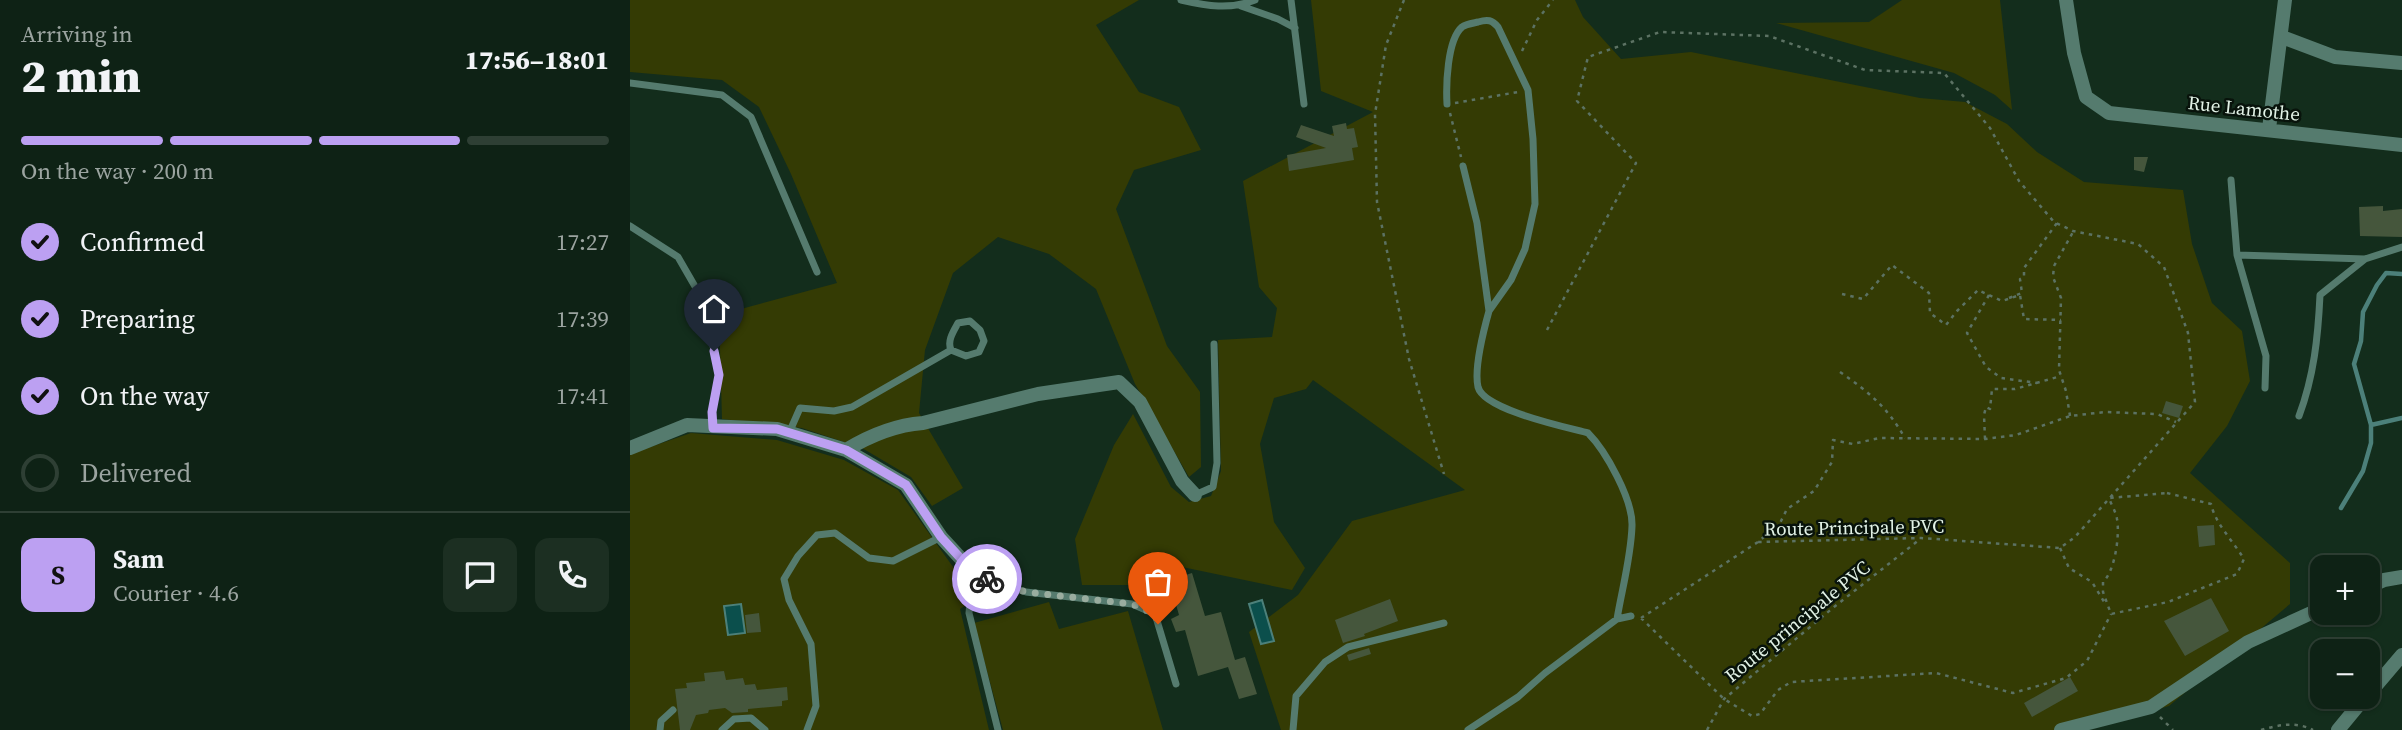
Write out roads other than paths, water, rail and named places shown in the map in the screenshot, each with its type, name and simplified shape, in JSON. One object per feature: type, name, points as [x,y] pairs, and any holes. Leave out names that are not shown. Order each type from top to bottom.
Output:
[{"type":"street","name":"Rue Lamothe","points":[[2066,0],[2074,53],[2086,97],[2109,113],[2402,145]]},
{"type":"street","points":[[2269,130],[2285,0]]},
{"type":"street","points":[[2282,37],[2335,57],[2402,62]]},
{"type":"street","points":[[846,450],[905,424],[923,423],[1038,394],[1119,382],[1140,402],[1182,481],[1195,495]]},
{"type":"street","points":[[712,412],[713,428]]},
{"type":"street","points":[[630,448],[687,425],[777,429],[846,450],[906,485],[941,537],[964,562]]},
{"type":"street","points":[[2380,582],[2402,577]]},
{"type":"street","points":[[2061,730],[2151,707],[2248,642],[2310,614]]},
{"type":"street","points":[[2380,681],[2402,655]]},
{"type":"street","points":[[2338,730],[2356,709]]},
{"type":"lane","points":[[1181,0],[1207,6],[1240,6],[1295,28]]},
{"type":"lane","points":[[1240,6],[1255,0]]},
{"type":"lane","points":[[1291,0],[1304,104]]},
{"type":"lane","points":[[1447,104],[1446,84],[1455,38],[1464,26],[1486,20],[1493,22],[1498,27],[1528,90],[1535,204],[1525,249],[1511,280],[1489,311]]},
{"type":"lane","points":[[630,83],[722,95],[751,117],[817,272]]},
{"type":"lane","points":[[1464,166],[1477,223],[1489,311],[1479,356],[1478,388],[1486,399],[1503,408],[1588,433],[1597,442],[1621,483],[1633,524],[1617,619]]},
{"type":"lane","points":[[2231,180],[2237,255],[2266,356],[2265,388]]},
{"type":"lane","points":[[630,226],[678,257],[704,302],[719,375],[712,412]]},
{"type":"lane","points":[[2237,255],[2365,258],[2402,247]]},
{"type":"lane","points":[[2299,416],[2308,391],[2318,341],[2320,295],[2365,258]]},
{"type":"lane","points":[[970,321],[980,330],[984,341],[979,352],[966,356],[951,350],[951,334],[958,323],[970,321]]},
{"type":"lane","points":[[1195,495],[1213,487],[1217,463],[1214,344]]},
{"type":"lane","points":[[789,433],[800,408],[834,411],[852,407],[951,350]]},
{"type":"lane","points":[[807,730],[816,706],[811,644],[789,600],[784,579],[798,556],[817,536],[835,533],[869,558],[893,561],[941,537]]},
{"type":"lane","points":[[964,562],[990,581],[1026,592],[1132,604],[1155,614],[1175,684]]},
{"type":"lane","points":[[981,575],[970,602],[969,613],[998,730]]},
{"type":"lane","points":[[1468,730],[1518,697],[1545,673],[1617,619],[1631,616]]},
{"type":"lane","points":[[1293,730],[1296,696],[1334,654],[1348,647],[1444,623]]},
{"type":"lane","points":[[660,730],[661,722],[673,710]]},
{"type":"lane","points":[[722,730],[734,719],[751,718],[765,730]]},
{"type":"water","points":[[1262,600],[1274,641],[1261,644],[1249,604]]},
{"type":"water","points":[[741,604],[745,633],[728,635],[724,606]]},
{"type":"waterway","points":[[2341,508],[2363,471],[2371,443],[2371,425],[2354,364],[2361,341],[2363,312],[2386,273],[2402,274]]},
{"type":"waterway","points":[[2371,425],[2402,418]]}]
